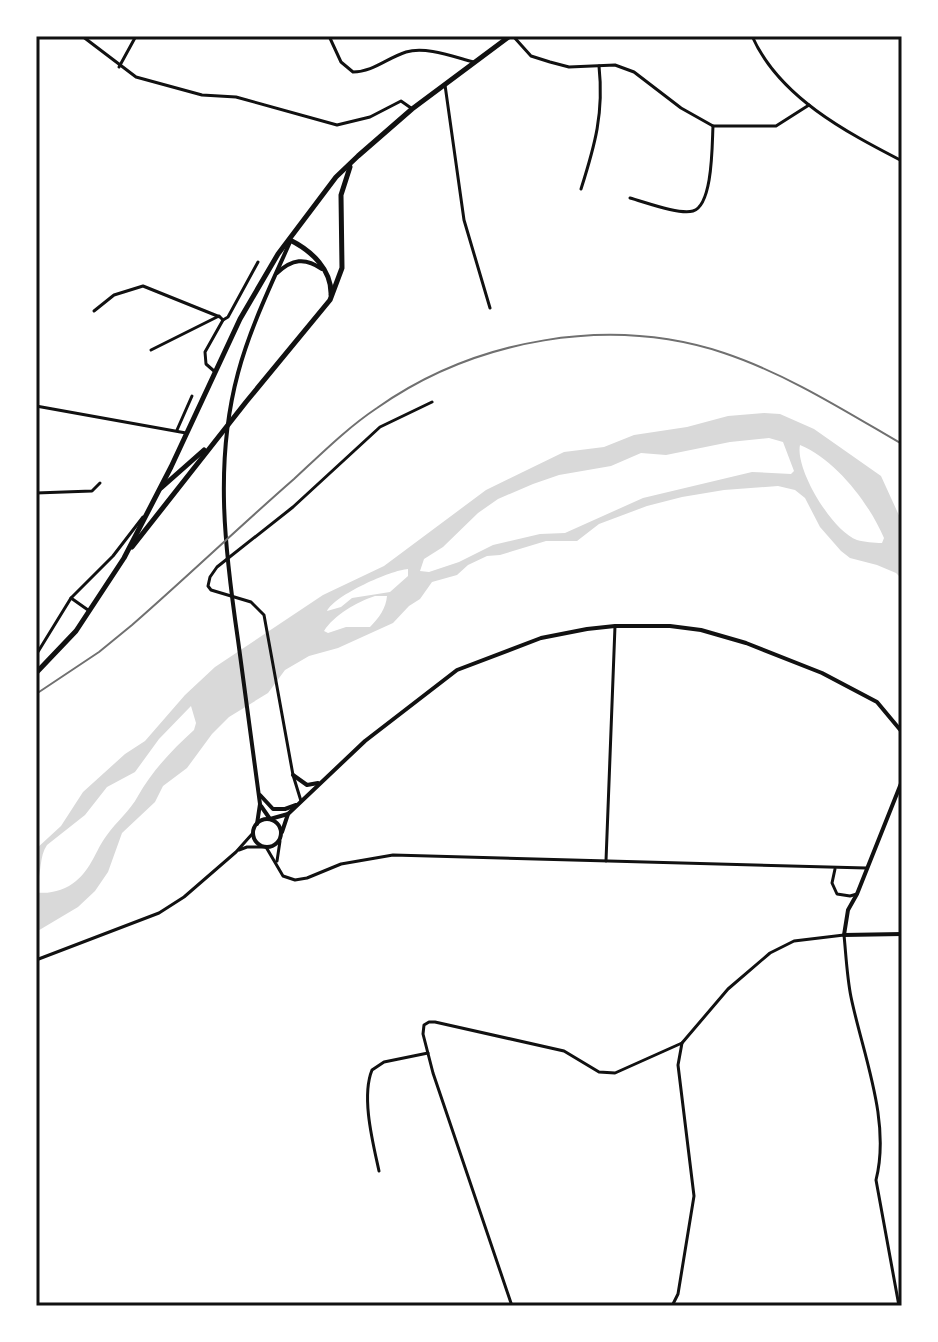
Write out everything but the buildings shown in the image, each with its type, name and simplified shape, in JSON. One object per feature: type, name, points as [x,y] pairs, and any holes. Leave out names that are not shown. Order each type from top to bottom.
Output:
[{"type":"main road","points":[[36,673],[59,651],[90,612],[124,558],[260,282],[336,177],[412,109],[511,36]]},
{"type":"main road","points":[[124,558],[330,300],[342,268],[341,195],[344,180],[358,156]]},
{"type":"main road","points":[[290,240],[314,256],[325,271],[331,286],[330,300]]},
{"type":"main road","points":[[160,488],[217,438]]},
{"type":"street","points":[[82,36],[136,77],[202,95],[236,97],[337,125],[370,117],[396,102],[401,101],[412,109]]},
{"type":"street","points":[[119,67],[136,36]]},
{"type":"street","points":[[329,36],[341,62],[353,72],[363,72],[408,52],[474,62]]},
{"type":"street","points":[[511,36],[531,56],[569,67],[615,65],[634,72],[681,108],[713,126],[776,126],[809,105]]},
{"type":"street","points":[[752,36],[777,74],[809,105],[859,139],[902,161]]},
{"type":"street","points":[[581,189],[600,126],[602,94],[599,66]]},
{"type":"street","points":[[445,84],[464,220],[490,308]]},
{"type":"street","points":[[630,198],[681,211],[693,211],[701,206],[710,170],[713,126]]},
{"type":"street","points":[[36,960],[159,913],[184,897],[236,852],[257,824],[260,804],[228,570],[223,503],[226,434],[237,374],[290,240]]},
{"type":"street","points":[[275,274],[290,262],[301,260],[325,271]]},
{"type":"street","points":[[214,371],[206,364],[205,352],[258,262]]},
{"type":"street","points":[[94,311],[114,295],[141,285],[223,320]]},
{"type":"street","points":[[151,350],[219,316]]},
{"type":"street","points":[[177,430],[192,396]]},
{"type":"street","points":[[300,802],[264,615],[251,602],[211,590],[208,586],[210,577],[217,567],[293,507],[380,427],[432,402]]},
{"type":"street","points":[[36,406],[186,433]]},
{"type":"street","points":[[36,493],[92,491],[100,483]]},
{"type":"street","points":[[36,655],[71,598],[113,556],[150,508]]},
{"type":"street","points":[[71,598],[90,612]]},
{"type":"street","points":[[277,864],[288,814],[365,741],[457,670],[541,638],[615,626],[670,626],[701,630],[746,643],[822,673],[877,702],[902,732]]},
{"type":"street","points":[[606,861],[615,626]]},
{"type":"street","points":[[293,775],[307,785],[320,782]]},
{"type":"street","points":[[899,1306],[876,1180],[880,1166],[880,1126],[850,995],[844,935],[848,910],[902,781]]},
{"type":"street","points":[[258,793],[273,809],[285,809],[300,802]]},
{"type":"street","points":[[260,804],[270,819],[278,823],[282,832]]},
{"type":"street","points":[[257,824],[288,814]]},
{"type":"street","points":[[253,833],[257,843],[264,847],[283,876],[295,880],[341,864],[393,855],[866,868]]},
{"type":"street","points":[[236,852],[247,847],[274,846],[280,841]]},
{"type":"street","points":[[835,869],[832,883],[837,894],[857,894]]},
{"type":"street","points":[[512,1306],[428,1053],[424,1025],[435,1022],[564,1051],[599,1072],[615,1073],[682,1043],[728,989],[770,953],[794,941],[844,935],[902,934]]},
{"type":"street","points":[[672,1306],[678,1294],[694,1196],[678,1065],[682,1043]]},
{"type":"street","points":[[379,1171],[369,1106],[369,1076],[384,1062],[428,1053]]},
{"type":"shaded area","points":[[780,414],[814,429],[881,476],[902,522],[902,579],[877,565],[850,558],[820,527],[805,498],[795,490],[778,486],[682,497],[599,524],[577,541],[546,541],[487,556],[468,565],[457,575],[432,582],[420,599],[393,623],[338,648],[309,656],[285,670],[268,693],[229,717],[212,734],[187,768],[163,786],[155,802],[122,833],[108,872],[95,891],[78,907],[36,932],[36,892],[62,889],[81,876],[156,769],[194,730],[196,723],[191,706],[159,739],[135,772],[107,787],[85,815],[47,845],[36,886],[36,849],[61,826],[83,792],[125,754],[145,741],[185,695],[215,667],[323,595],[384,566],[486,490],[564,452],[604,447],[634,435],[687,427],[728,416]],"holes":[[[769,438],[783,442],[794,471],[791,474],[752,472],[643,498],[565,533],[540,534],[493,545],[459,562],[429,572],[420,571],[424,559],[443,547],[478,513],[498,499],[533,484],[559,475],[611,466],[641,453],[666,455],[730,442]],[[800,445],[826,461],[850,484],[870,511],[884,538],[882,543],[857,540],[837,525],[817,498],[800,456]],[[408,569],[408,576],[390,592],[352,598],[341,607],[327,611],[352,591]],[[375,596],[387,596],[382,613],[370,627],[324,631],[354,605]]]},
{"type":"railway","points":[[36,694],[99,652],[132,625],[366,416],[415,384],[456,365],[500,350],[544,340],[590,336],[635,336],[680,342],[724,353],[770,371],[902,444]]}]
